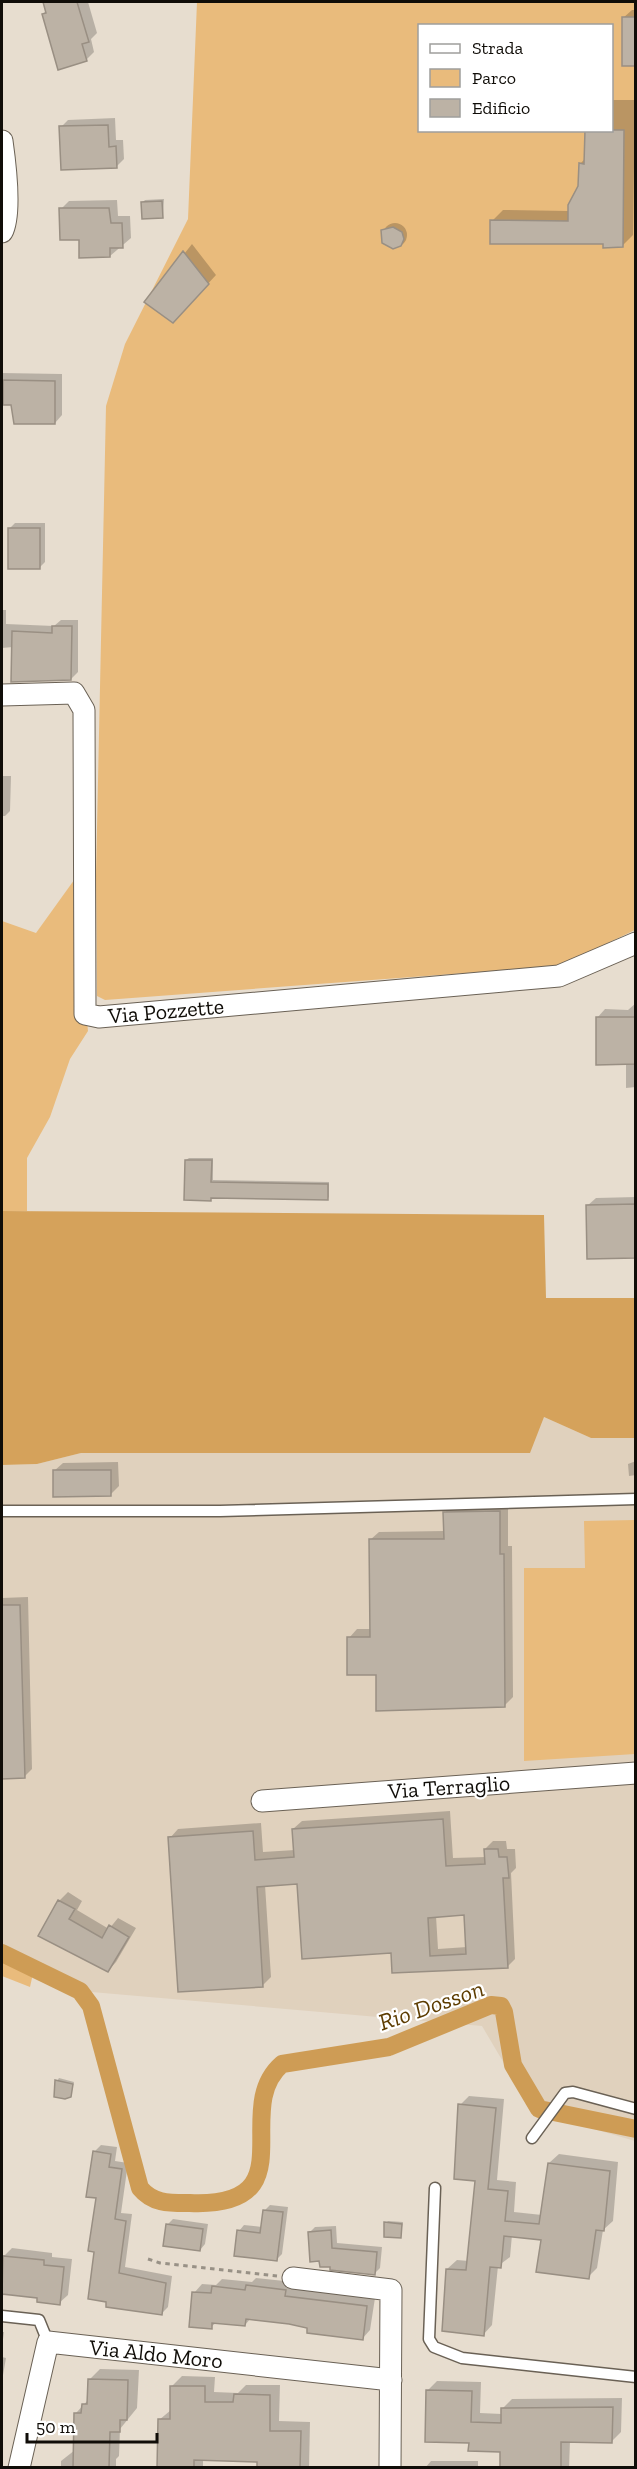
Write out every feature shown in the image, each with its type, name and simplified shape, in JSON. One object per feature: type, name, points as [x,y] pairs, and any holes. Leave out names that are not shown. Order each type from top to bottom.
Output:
[{"type":"street","points":[[2,141],[6,207],[5,226],[2,232]]},
{"type":"street","name":"Via Pozzette","points":[[2,695],[74,693],[84,710],[85,1014],[99,1017],[559,976],[636,943]]},
{"type":"street","name":"Via Terraglio","points":[[262,1801],[636,1773]]},
{"type":"street","points":[[293,2278],[391,2290],[390,2468]]},
{"type":"street","points":[[19,2468],[48,2342]]},
{"type":"street","name":"Via Aldo Moro","points":[[48,2342],[392,2380]]},
{"type":"lane","points":[[2,1511],[220,1511],[636,1499]]},
{"type":"lane","points":[[534,2133],[565,2093],[573,2092],[636,2109]]},
{"type":"lane","points":[[435,2188],[429,2339],[434,2347],[462,2358],[636,2377]]},
{"type":"lane","points":[[2,2316],[39,2320],[48,2342]]},
{"type":"path","points":[[148,2259],[160,2263],[293,2278]]},
{"type":"shaded area","points":[[2,1211],[544,1215],[546,1298],[635,1298],[635,1438],[591,1438],[544,1417],[530,1453],[81,1453],[37,1464],[2,1465]]},
{"type":"shaded area","points":[[544,1417],[591,1438],[635,1438],[635,2141],[532,2111],[482,2026],[80,1991],[2,1953],[2,1465],[37,1464],[81,1453]]},
{"type":"green space","points":[[197,2],[635,2],[635,930],[560,966],[105,1000],[97,996],[96,875],[106,406],[125,344],[188,219]]},
{"type":"green space","points":[[82,869],[82,975],[88,1031],[70,1059],[50,1117],[27,1158],[27,1211],[2,1211],[2,921],[36,933]]},
{"type":"green space","points":[[635,1520],[635,1754],[524,1761],[524,1568],[585,1568],[584,1521]]},
{"type":"green space","points":[[2,1953],[34,1969],[30,1987],[2,1976]]},
{"type":"building","points":[[43,2],[77,2],[89,42],[82,44],[87,61],[58,70],[42,14],[46,13]]},
{"type":"building","points":[[622,17],[636,17],[636,66],[622,66]]},
{"type":"building","points":[[108,125],[109,147],[116,146],[117,168],[61,170],[59,126]]},
{"type":"building","points":[[624,130],[623,247],[603,248],[603,244],[490,244],[490,220],[568,221],[568,205],[578,186],[579,163],[584,164],[585,132]]},
{"type":"building","points":[[162,201],[163,218],[142,219],[141,202]]},
{"type":"building","points":[[59,208],[109,208],[111,223],[122,223],[123,248],[110,248],[110,257],[79,258],[79,240],[60,240]]},
{"type":"building","points":[[393,227],[402,232],[404,239],[401,246],[393,249],[382,243],[381,230]]},
{"type":"building","points":[[183,251],[209,284],[173,323],[144,302]]},
{"type":"building","points":[[3,380],[55,381],[55,424],[14,424],[11,405],[3,405]]},
{"type":"building","points":[[8,528],[40,528],[40,569],[8,569]]},
{"type":"building","points":[[52,626],[72,626],[71,680],[11,682],[12,631],[52,633]]},
{"type":"building","points":[[596,1017],[636,1017],[636,1064],[596,1065]]},
{"type":"building","points":[[185,1160],[212,1160],[211,1182],[328,1184],[328,1200],[211,1198],[211,1201],[184,1200]]},
{"type":"building","points":[[636,1204],[636,1258],[587,1259],[586,1205]]},
{"type":"building","points":[[53,1470],[111,1470],[111,1496],[53,1497]]},
{"type":"building","points":[[500,1511],[500,1554],[504,1554],[505,1707],[376,1711],[376,1675],[347,1675],[347,1637],[370,1637],[369,1539],[444,1539],[443,1512]]},
{"type":"building","points":[[2,1605],[20,1605],[25,1778],[2,1779]]},
{"type":"building","points":[[443,1819],[446,1866],[485,1864],[484,1849],[498,1849],[499,1857],[507,1857],[509,1878],[503,1878],[508,1968],[392,1973],[391,1953],[302,1959],[297,1884],[257,1887],[263,1987],[178,1992],[168,1837],[253,1831],[255,1860],[294,1857],[292,1829]],"holes":[[[464,1915],[466,1954],[430,1956],[428,1918]]]},
{"type":"building","points":[[58,1900],[75,1909],[69,1919],[102,1938],[109,1925],[129,1937],[108,1972],[38,1936]]},
{"type":"building","points":[[55,2080],[73,2084],[71,2097],[65,2099],[54,2097]]},
{"type":"building","points":[[458,2104],[496,2108],[488,2189],[508,2191],[505,2221],[539,2224],[548,2163],[610,2171],[604,2231],[596,2230],[589,2279],[536,2272],[541,2240],[504,2236],[501,2268],[490,2267],[484,2336],[442,2331],[446,2269],[466,2270],[475,2181],[454,2179]]},
{"type":"building","points":[[93,2151],[111,2154],[109,2167],[122,2169],[115,2219],[126,2221],[119,2273],[166,2283],[162,2315],[106,2307],[106,2302],[88,2299],[94,2252],[88,2251],[96,2198],[86,2197]]},
{"type":"building","points":[[263,2210],[283,2212],[277,2261],[234,2256],[237,2230],[260,2233]]},
{"type":"building","points":[[384,2222],[402,2224],[401,2238],[384,2237]]},
{"type":"building","points":[[166,2224],[203,2229],[200,2251],[163,2246]]},
{"type":"building","points":[[331,2230],[332,2248],[377,2252],[375,2275],[330,2270],[330,2267],[320,2267],[319,2261],[310,2262],[308,2232]]},
{"type":"building","points":[[3,2256],[44,2260],[44,2265],[64,2267],[60,2305],[37,2302],[37,2298],[2,2294]]},
{"type":"building","points":[[246,2285],[286,2290],[285,2296],[367,2306],[363,2340],[307,2333],[307,2328],[246,2319],[245,2326],[212,2323],[212,2329],[189,2327],[192,2292],[211,2293],[212,2286],[245,2290]]},
{"type":"building","points":[[88,2379],[128,2380],[127,2420],[120,2420],[120,2432],[110,2432],[109,2468],[73,2468],[74,2413],[81,2413],[82,2404],[87,2404]]},
{"type":"building","points":[[170,2386],[205,2386],[205,2402],[233,2402],[234,2394],[270,2395],[270,2431],[301,2431],[300,2468],[257,2468],[257,2462],[194,2460],[194,2468],[157,2468],[158,2419],[170,2419]]},
{"type":"building","points":[[426,2390],[472,2391],[471,2422],[501,2423],[501,2408],[613,2407],[612,2443],[561,2442],[561,2468],[500,2468],[500,2452],[468,2451],[469,2443],[425,2442]]},
{"type":"waterway","name":"Rio Dosson","points":[[2,1953],[80,1991],[91,2006],[140,2188],[150,2197],[162,2202],[190,2203],[226,2200],[248,2190],[258,2173],[261,2153],[262,2106],[268,2083],[282,2064],[389,2047],[491,2005],[501,2006],[504,2012],[513,2065],[539,2109],[636,2129]]}]
